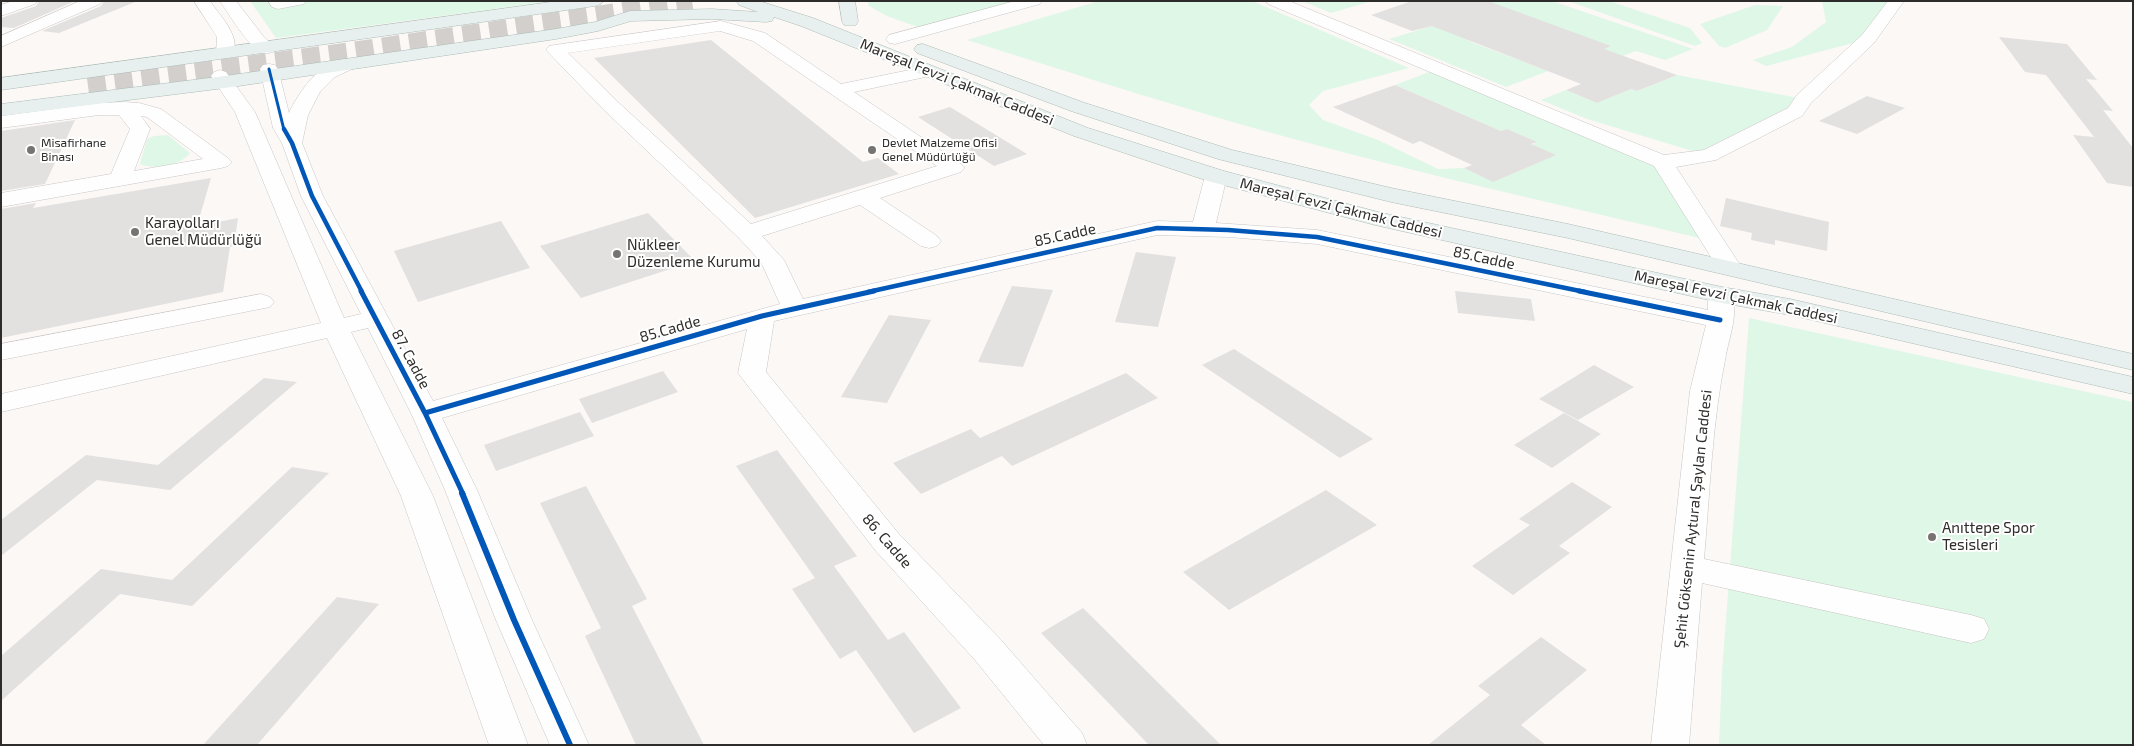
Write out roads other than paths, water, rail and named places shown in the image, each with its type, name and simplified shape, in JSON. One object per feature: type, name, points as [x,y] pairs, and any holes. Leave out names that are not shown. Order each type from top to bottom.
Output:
[{"type":"main road","points":[[1,110],[224,64],[266,58],[553,1]]},
{"type":"main road","points":[[1,78],[224,64],[266,58],[336,38],[595,1]]},
{"type":"main road","points":[[662,12],[674,8],[679,1]]},
{"type":"main road","points":[[266,58],[324,60],[737,2]]},
{"type":"main road","name":"Mareşal Fevzi Çakmak Caddesi","points":[[737,2],[806,12],[848,11],[895,39],[1078,107],[1225,155],[1391,195],[1568,231],[1724,294],[2133,362]]},
{"type":"main road","points":[[266,58],[348,64],[564,32],[598,26],[630,16],[806,12]]},
{"type":"main road","name":"Mareşal Fevzi Çakmak Caddesi","points":[[806,12],[929,71],[1081,132],[1216,176],[1375,218],[1790,307],[2133,386]]},
{"type":"main road","points":[[324,60],[316,54],[316,48],[336,38]]},
{"type":"main road","points":[[1,84],[143,64],[224,64]]},
{"type":"main road","points":[[143,64],[162,66],[168,71],[166,76],[147,86]]},
{"type":"main road","points":[[1,106],[147,86],[224,64]]},
{"type":"main road","points":[[1,91],[91,82],[1,98]]},
{"type":"street","points":[[1,11],[29,1]]},
{"type":"street","points":[[1,42],[94,1]]},
{"type":"street","points":[[202,1],[226,37],[224,64],[336,328],[417,496],[475,658],[509,745]]},
{"type":"street","points":[[228,1],[266,58]]},
{"type":"street","points":[[276,1],[278,4],[298,1]]},
{"type":"street","points":[[895,39],[1034,1]]},
{"type":"street","points":[[1274,1],[1662,162],[1709,156],[1795,112],[1804,99],[1868,39],[1896,1]]},
{"type":"street","points":[[747,233],[954,168],[759,36],[721,26],[555,50],[612,107],[747,233],[772,260],[795,309]]},
{"type":"street","name":"87. Cadde","points":[[266,58],[283,128],[292,143],[312,196],[426,413],[461,490],[514,620],[570,745]]},
{"type":"street","points":[[292,143],[293,126],[310,95],[328,74],[348,64]]},
{"type":"street","points":[[837,90],[929,71]]},
{"type":"street","points":[[120,180],[140,129],[124,108]]},
{"type":"street","points":[[1,122],[99,109],[139,108],[154,113],[221,162],[1,200]]},
{"type":"street","points":[[1662,162],[1724,294]]},
{"type":"street","points":[[1203,229],[1216,176]]},
{"type":"street","points":[[863,197],[929,241]]},
{"type":"street","name":"85.Cadde","points":[[426,413],[762,316],[1157,228],[1203,229],[1317,237],[1724,294]]},
{"type":"street","name":"Şehit Göksenin Aytural Şaylan Caddesi","points":[[1670,745],[1704,391],[1724,294]]},
{"type":"street","points":[[1,352],[261,302]]},
{"type":"street","name":"86. Cadde","points":[[762,316],[752,372],[887,542],[988,650],[1068,745]]},
{"type":"street","points":[[1,403],[375,319]]},
{"type":"street","points":[[1688,568],[1971,629]]},
{"type":"tunnel","points":[[88,86],[352,51],[692,1]]},
{"type":"place","name":"Misafirhane Binası","points":[[31,150]]},
{"type":"place","name":"Devlet Malzeme Ofisi Genel Müdürlüğü","points":[[872,150]]},
{"type":"place","name":"Karayolları Genel Müdürlüğü","points":[[135,232]]},
{"type":"place","name":"Nükleer Düzenleme Kurumu","points":[[617,254]]},
{"type":"place","name":"Anıttepe Spor Tesisleri","points":[[1932,537]]}]
